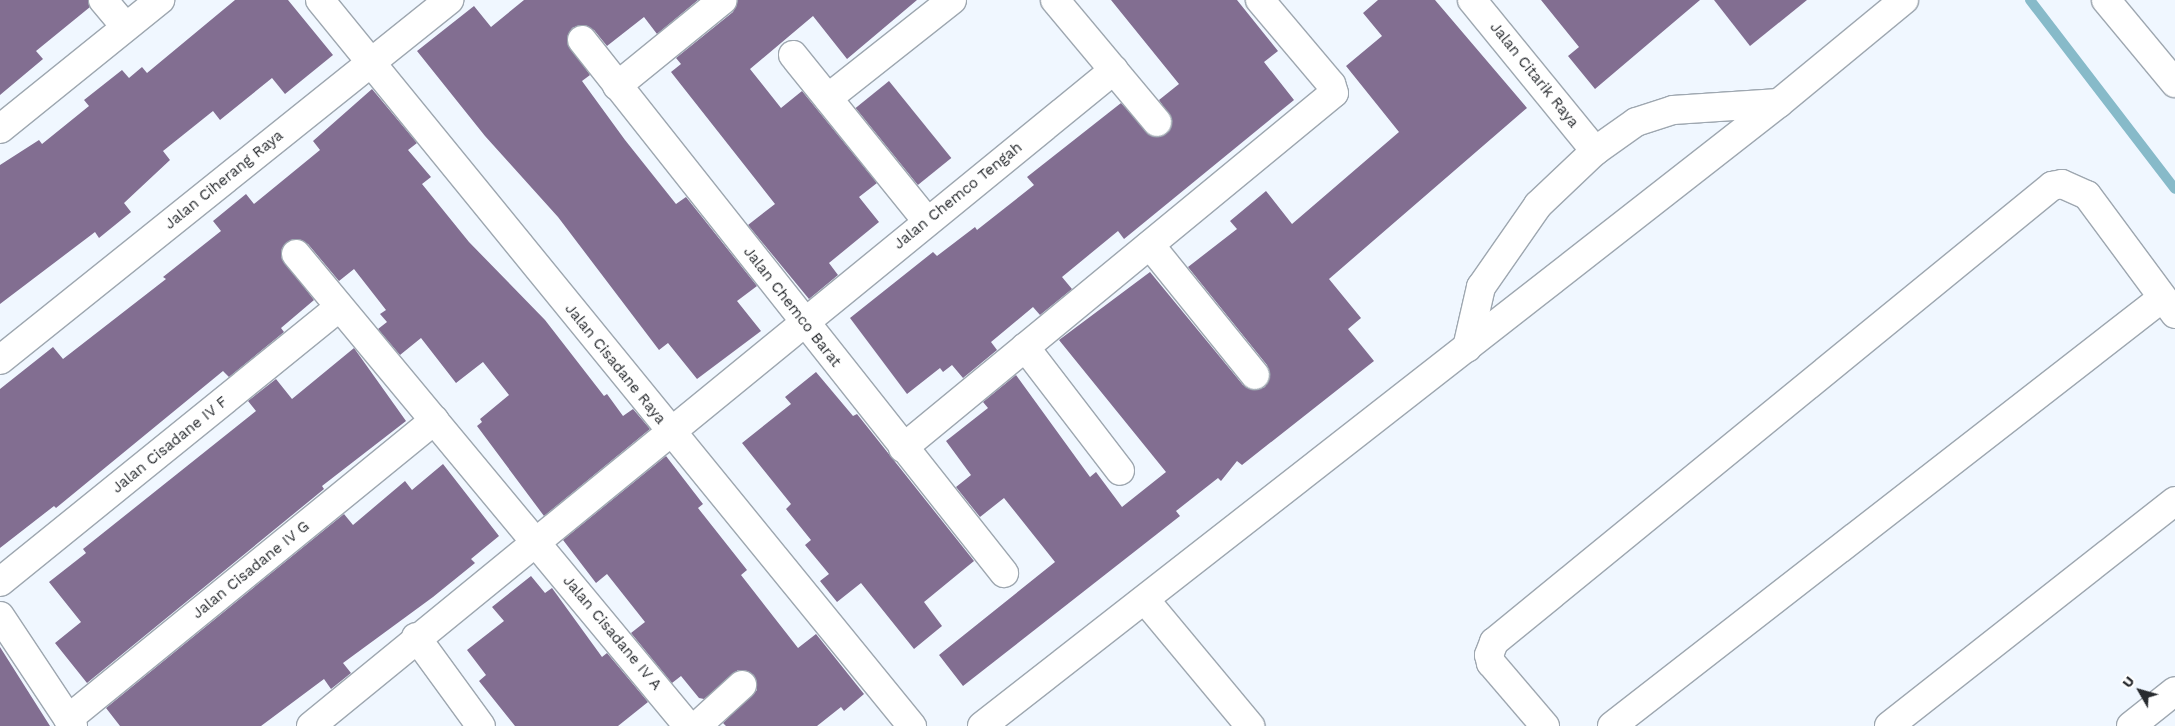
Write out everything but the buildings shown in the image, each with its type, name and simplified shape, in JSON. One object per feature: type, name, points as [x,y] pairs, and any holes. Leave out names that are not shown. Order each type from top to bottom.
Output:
[{"type":"street","points":[[103,0],[126,27]]},
{"type":"street","points":[[0,129],[160,0]]},
{"type":"street","name":"Jalan Cisadane Raya","points":[[320,0],[912,726]]},
{"type":"street","name":"Jalan Ciherang Raya","points":[[0,360],[449,0]]},
{"type":"street","points":[[617,86],[723,0]]},
{"type":"street","points":[[828,98],[952,0]]},
{"type":"street","points":[[1055,0],[1157,122]]},
{"type":"street","points":[[904,448],[1334,94],[1331,84],[1260,0]]},
{"type":"street","name":"Jalan Citarik Raya","points":[[1472,0],[1595,151]]},
{"type":"street","points":[[982,726],[1146,601],[1780,103],[1904,0]]},
{"type":"street","points":[[2106,0],[2175,83]]},
{"type":"street","name":"Jalan Chemco Barat","points":[[582,40],[803,323],[1004,573]]},
{"type":"street","points":[[793,55],[927,221]]},
{"type":"street","name":"Jalan Chemco Tengah","points":[[311,726],[416,637],[1114,70]]},
{"type":"street","points":[[1467,348],[1481,287],[1538,205],[1595,151],[1636,122],[1673,110],[1780,103]]},
{"type":"street","points":[[1546,726],[1491,663],[1488,655],[1494,642],[2052,186],[2062,184],[2087,195],[2169,306],[1612,726]]},
{"type":"street","points":[[1150,245],[1255,375]]},
{"type":"street","name":"Jalan Cisadane IV A","points":[[296,254],[688,726]]},
{"type":"street","name":"Jalan Cisadane IV F","points":[[0,582],[340,307]]},
{"type":"street","points":[[1025,347],[1120,471]]},
{"type":"street","name":"Jalan Cisadane IV G","points":[[70,723],[434,420]]},
{"type":"street","points":[[1889,726],[2175,501]]},
{"type":"street","points":[[1146,601],[1250,726]]},
{"type":"street","points":[[0,616],[70,723]]},
{"type":"street","points":[[416,637],[481,726]]},
{"type":"street","points":[[697,726],[742,685]]},
{"type":"street","points":[[2131,726],[2175,691]]},
{"type":"waterway","points":[[2030,0],[2175,189]]}]
